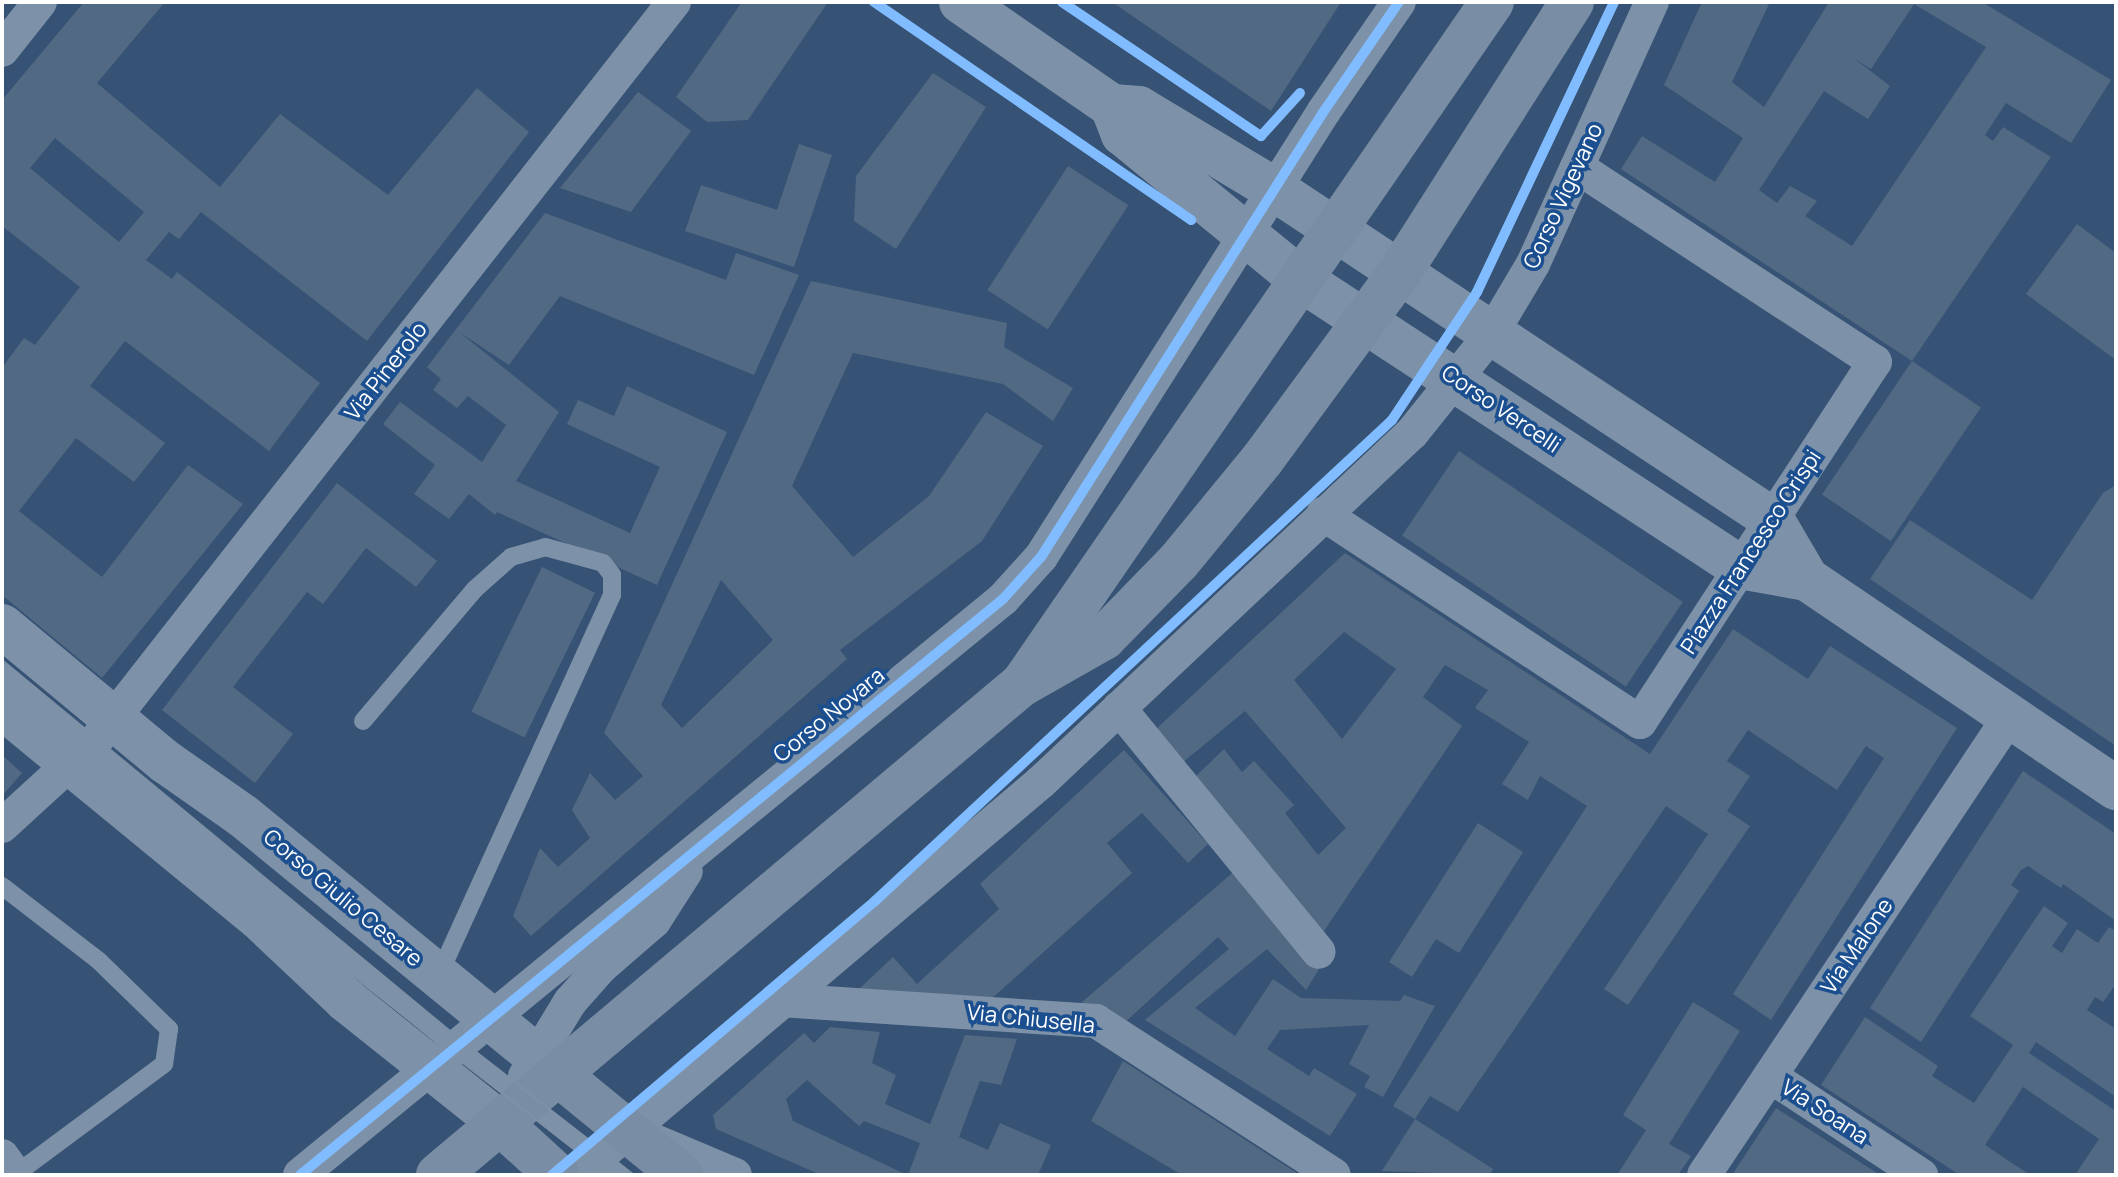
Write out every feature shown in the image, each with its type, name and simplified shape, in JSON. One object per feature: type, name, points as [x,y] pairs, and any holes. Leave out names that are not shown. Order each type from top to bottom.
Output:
[{"type":"main road","points":[[1021,685],[1492,2]]},
{"type":"main road","points":[[438,1175],[527,1090],[1021,685],[1104,638],[1179,561],[1262,460],[1400,272],[1572,2]]},
{"type":"main road","name":"Corso Giulio Cesare","points":[[527,1090],[605,1159],[681,1175]]},
{"type":"main road","name":"Corso Giulio Cesare","points":[[527,1090],[557,1175]]},
{"type":"street","points":[[2,50],[40,2]]},
{"type":"street","name":"Via Pinerolo","points":[[2,826],[92,742],[674,2]]},
{"type":"street","name":"Corso Vercelli","points":[[961,2],[1112,106],[1139,108],[1274,189],[1772,519],[1807,579]]},
{"type":"street","points":[[1274,189],[1399,2]]},
{"type":"street","name":"Corso Vigevano","points":[[1458,380],[1492,333],[1533,264],[1652,2]]},
{"type":"street","name":"Corso Vercelli","points":[[1112,106],[1123,134],[1300,279],[1740,567],[1807,579],[2116,788]]},
{"type":"street","name":"Piazza Francesco Crispi","points":[[1323,514],[1640,722],[1875,362],[1577,167]]},
{"type":"street","name":"Corso Novara","points":[[300,1175],[1003,599],[1041,557],[1274,189]]},
{"type":"street","points":[[605,1159],[780,1000],[1041,782],[1412,433],[1458,380]]},
{"type":"street","name":"Corso Giulio Cesare","points":[[2,626],[92,742],[258,917],[442,1058],[527,1090]]},
{"type":"street","name":"Corso Giulio Cesare","points":[[2,707],[92,742],[243,816],[488,1019],[527,1090]]},
{"type":"street","points":[[1119,708],[1319,952]]},
{"type":"street","name":"Via Malone","points":[[1704,1175],[2010,716]]},
{"type":"street","points":[[527,1090],[601,967],[654,921],[704,844]]},
{"type":"street","name":"Via Chiusella","points":[[780,1000],[1096,1021],[1334,1175]]},
{"type":"street","name":"Via Soana","points":[[1770,1076],[1921,1175]]},
{"type":"street","points":[[2,1156],[16,1175]]},
{"type":"street","points":[[605,1159],[735,1175]]},
{"type":"lane","points":[[363,721],[475,589],[511,557],[545,547],[603,563],[612,575],[612,595],[438,976]]},
{"type":"lane","name":"Corso Giulio Cesare","points":[[2,672],[92,742]]},
{"type":"lane","points":[[2,886],[99,961],[169,1029],[164,1064],[16,1175]]},
{"type":"building","points":[[84,2],[165,2],[97,83],[220,187],[280,114],[388,195],[477,88],[529,132],[367,341],[201,212],[179,239],[169,232],[146,260],[172,279],[177,272],[320,383],[269,451],[125,341],[90,386],[165,443],[134,482],[76,438],[19,511],[102,577],[188,465],[243,504],[102,678],[2,595],[2,368],[24,338],[35,345],[80,287],[2,226],[2,100]],"holes":[[[55,138],[144,212],[119,242],[30,168]]]},
{"type":"building","points":[[742,2],[828,2],[748,120],[707,122],[676,97]]},
{"type":"building","points":[[1112,2],[1341,2],[1271,111]]},
{"type":"building","points":[[1702,2],[1770,2],[1732,82],[1764,107],[1829,2],[1982,2],[2111,80],[2071,143],[2006,103],[1985,135],[1993,141],[2003,127],[2051,157],[1912,361],[1621,169],[1642,136],[1715,182],[1743,138],[1664,85]],"holes":[[[1914,4],[1986,47],[1852,246],[1805,216],[1817,201],[1790,186],[1777,203],[1759,190],[1824,91],[1868,119],[1890,86],[1855,59],[1871,69]]]},
{"type":"building","points":[[933,73],[986,107],[896,249],[854,221],[856,176]]},
{"type":"building","points":[[638,92],[691,131],[631,212],[560,188]]},
{"type":"building","points":[[799,144],[832,155],[794,267],[685,231],[701,185],[777,210]]},
{"type":"building","points":[[1068,166],[1128,205],[1048,329],[987,290]]},
{"type":"building","points":[[545,213],[726,280],[736,253],[799,275],[754,375],[560,296],[509,365],[459,332],[559,412],[516,481],[630,533],[660,467],[567,424],[578,400],[614,416],[627,386],[727,432],[657,585],[497,512],[495,515],[469,494],[449,519],[414,494],[435,465],[383,424],[400,402],[482,462],[506,425],[468,396],[457,408],[433,390],[441,379],[427,367]]},
{"type":"building","points":[[2077,224],[2116,253],[2116,360],[2026,294]]},
{"type":"building","points":[[811,281],[1007,323],[1004,347],[1073,388],[1053,421],[1003,384],[853,353],[792,486],[853,557],[929,496],[986,412],[1043,446],[982,541],[840,650],[847,659],[531,936],[513,916],[540,848],[558,867],[590,838],[572,810],[590,773],[615,800],[643,776],[604,733]],"holes":[[[721,580],[773,640],[682,728],[661,705]]]},
{"type":"building","points":[[1912,361],[1981,407],[1891,541],[1822,494]]},
{"type":"building","points":[[1459,451],[1683,602],[1626,687],[1402,536]]},
{"type":"building","points":[[337,483],[437,561],[416,587],[366,548],[323,604],[307,592],[233,687],[293,734],[255,783],[162,710]]},
{"type":"building","points":[[2116,485],[2116,746],[1870,579],[1910,520],[2032,600],[2103,493]]},
{"type":"building","points":[[1345,553],[1650,754],[1733,629],[1808,679],[1830,646],[1957,728],[1771,1020],[1733,994],[1884,758],[1866,746],[1837,790],[1748,730],[1727,761],[1750,776],[1727,811],[1750,826],[1628,1005],[1604,989],[1708,834],[1666,806],[1458,1112],[1430,1096],[1415,1119],[1393,1106],[1587,806],[1540,776],[1528,800],[1502,784],[1529,742],[1475,708],[1488,690],[1445,665],[1423,697],[1462,726],[1322,934],[1195,777],[1224,749],[1242,772],[1254,761],[1294,805],[1285,813],[1318,855],[1346,828],[1245,711],[1182,763],[1154,731]],"holes":[[[1344,632],[1396,669],[1342,739],[1294,680]]]},
{"type":"building","points":[[542,567],[595,593],[524,738],[471,712]]},
{"type":"building","points":[[1124,750],[1208,844],[1188,863],[1142,813],[1107,843],[1132,873],[980,1009],[859,989],[893,957],[917,984],[999,909],[980,884]]},
{"type":"building","points":[[2,755],[22,773],[2,796]]},
{"type":"building","points":[[2023,771],[2116,834],[2116,921],[2063,884],[2061,888],[2028,866],[2021,870],[2011,885],[2019,891],[1921,1042],[1870,1008]]},
{"type":"building","points":[[1478,823],[1523,852],[1459,953],[1436,939],[1412,977],[1389,962]]},
{"type":"building","points":[[1237,869],[1321,966],[1306,990],[1267,949],[1195,1008],[1235,1036],[1273,979],[1301,998],[1400,1001],[1404,995],[1435,1006],[1383,1097],[1364,1087],[1370,1076],[1349,1064],[1369,1025],[1280,1030],[1267,1049],[1309,1076],[1314,1068],[1357,1094],[1330,1136],[1145,1020],[1229,949],[1218,937],[1121,1026],[1104,1023],[1082,1002]]},
{"type":"building","points":[[2044,906],[2068,923],[2052,946],[2062,953],[2077,929],[2098,943],[2109,927],[2116,931],[2116,984],[2103,1002],[2095,997],[2087,1010],[2116,1029],[2116,1097],[2036,1042],[2029,1053],[2116,1111],[2116,1175],[2075,1175],[2099,1139],[2023,1087],[1985,1145],[2030,1175],[1960,1175],[1821,1085],[1865,1017],[1938,1066],[1932,1076],[1974,1103],[2013,1045],[1970,1016]]},
{"type":"building","points":[[1693,1002],[1740,1031],[1669,1144],[1691,1156],[1678,1175],[1617,1175],[1646,1130],[1623,1115]]},
{"type":"building","points":[[830,1027],[880,1032],[872,1063],[896,1075],[885,1104],[930,1124],[965,1035],[1017,1039],[1001,1085],[980,1081],[959,1137],[988,1150],[1000,1123],[1051,1145],[1038,1175],[908,1175],[920,1143],[864,1121],[859,1126],[807,1080],[786,1099],[793,1121],[907,1175],[821,1175],[716,1129],[713,1115],[804,1033],[814,1043]]},
{"type":"building","points":[[1123,1061],[1300,1175],[1182,1175],[1091,1121]]},
{"type":"building","points":[[1776,1108],[1880,1175],[1732,1175]]},
{"type":"building","points":[[1415,1119],[1493,1169],[1490,1175],[1382,1171]]},
{"type":"tram line","points":[[2,660],[462,1041],[634,1175]]},
{"type":"tram line","points":[[2,684],[362,983],[607,1175]]},
{"type":"cycle path","points":[[874,2],[1191,220]]},
{"type":"cycle path","points":[[1062,2],[1261,136],[1300,93]]},
{"type":"cycle path","points":[[300,1175],[1003,599],[1041,557],[1324,111],[1399,2]]},
{"type":"cycle path","points":[[552,1175],[875,901],[1392,420],[1477,292],[1614,2]]}]
